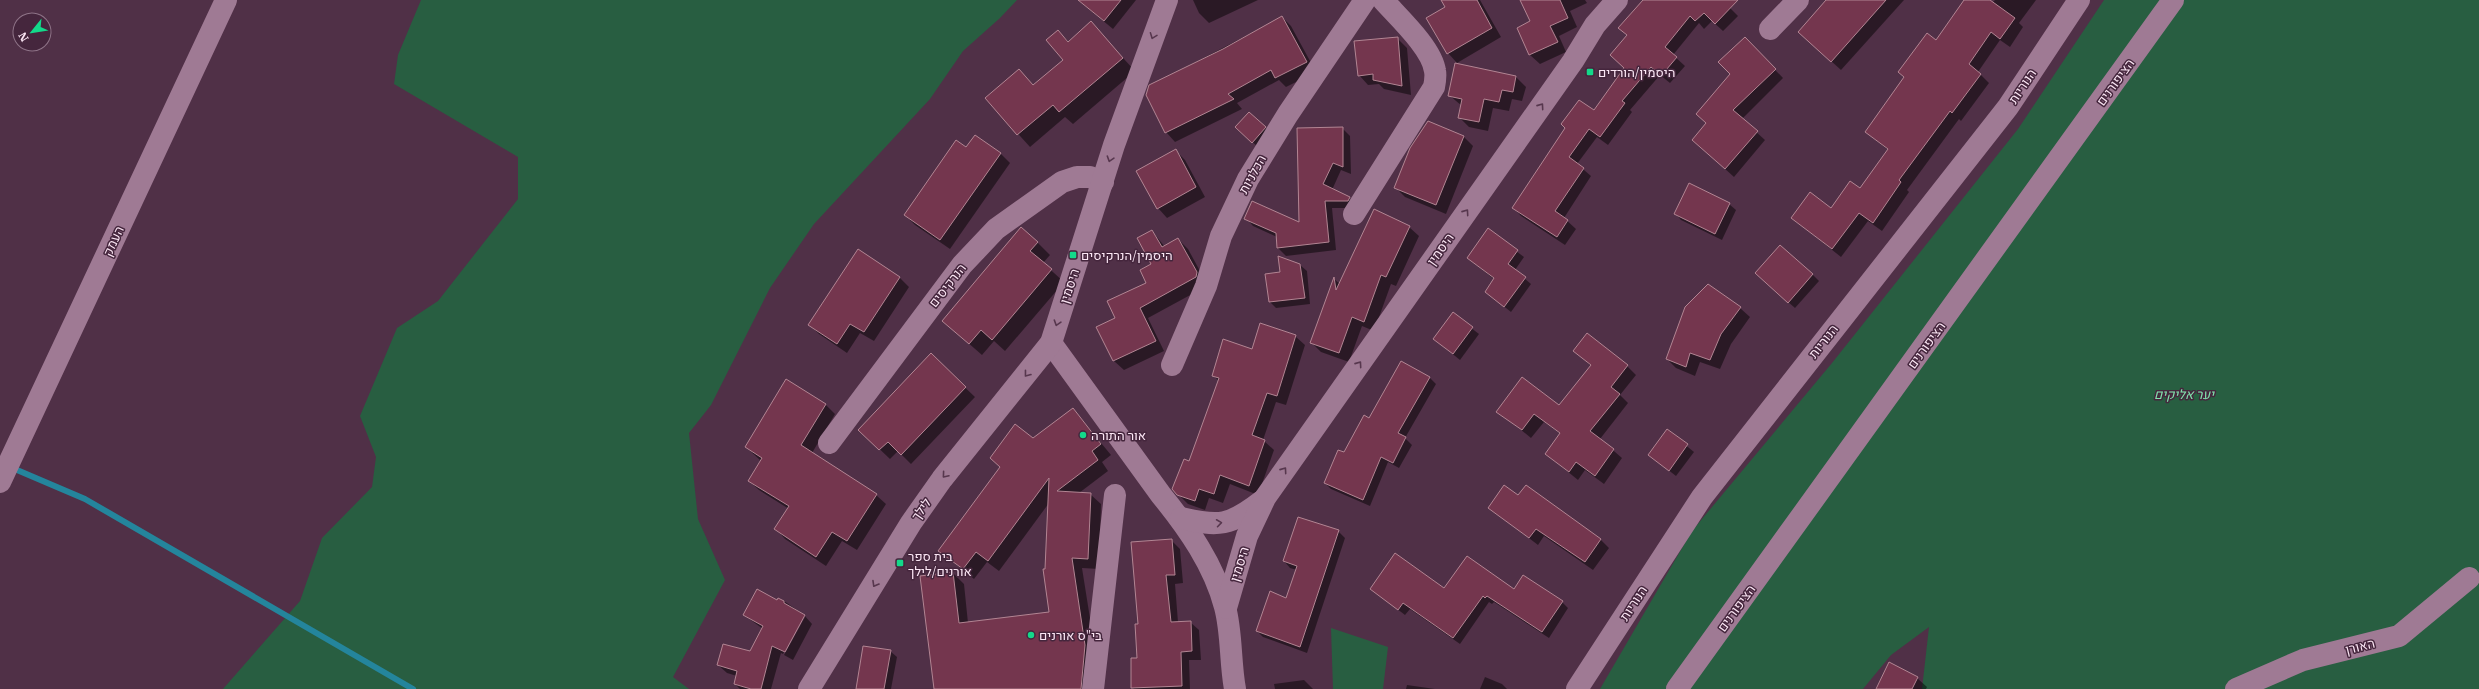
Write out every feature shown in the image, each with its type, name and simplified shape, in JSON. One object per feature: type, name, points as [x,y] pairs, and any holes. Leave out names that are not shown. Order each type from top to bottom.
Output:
[{"type":"street","name":"העמק","points":[[0,482],[226,0]]},
{"type":"street","name":"היסמין","points":[[1167,0],[1103,182],[1051,343],[1161,495],[1180,518],[1213,572],[1226,608],[1235,689]]},
{"type":"street","name":"הכלניות","points":[[1172,365],[1206,286],[1221,236],[1248,178],[1296,101],[1365,0]]},
{"type":"street","points":[[1354,214],[1434,87],[1435,70],[1428,55],[1414,34],[1383,0]]},
{"type":"street","name":"היסמין","points":[[1226,608],[1247,536],[1265,498],[1568,68],[1596,25],[1617,0]]},
{"type":"street","points":[[1770,30],[1798,0]]},
{"type":"street","name":"הנוריות","points":[[1577,689],[1702,497],[2008,107],[2079,0]]},
{"type":"street","name":"הציפורנים","points":[[1677,689],[2174,0]]},
{"type":"street","name":"הנרקיסים","points":[[829,443],[962,265],[996,229],[1062,182],[1076,177],[1090,177],[1103,182]]},
{"type":"street","name":"לילך","points":[[809,689],[911,523],[942,480],[1051,343]]},
{"type":"street","points":[[1093,689],[1115,495]]},
{"type":"street","name":"היסמין","points":[[1180,518],[1208,525],[1224,523],[1240,518],[1265,498]]},
{"type":"street","name":"האורן","points":[[2236,689],[2303,660],[2399,636],[2469,578]]},
{"type":"green space","points":[[421,0],[1017,0],[1000,18],[963,51],[930,99],[814,224],[770,288],[711,405],[689,433],[698,519],[725,580],[673,677],[689,689],[223,689],[300,601],[322,538],[372,487],[376,457],[360,416],[397,328],[438,301],[518,199],[518,157],[394,84],[398,55]]},
{"type":"green space","name":"יער אליקים","points":[[2104,0],[2479,0],[2479,689],[1922,689],[1929,627],[1891,655],[1863,689],[1600,689],[1692,531],[1832,363],[2018,129]]},
{"type":"green space","points":[[1331,628],[1388,647],[1383,689],[1333,689]]},
{"type":"building","points":[[1078,0],[1121,0],[1104,21]]},
{"type":"building","points":[[1441,0],[1477,0],[1492,28],[1447,54],[1426,18],[1445,7]]},
{"type":"building","points":[[1520,0],[1560,0],[1568,18],[1550,26],[1558,42],[1529,55],[1517,28],[1530,21]]},
{"type":"building","points":[[1643,0],[1738,0],[1715,24],[1704,13],[1695,21],[1690,16],[1665,47],[1677,57],[1661,76],[1651,67],[1622,101],[1625,103],[1600,137],[1589,129],[1569,157],[1584,168],[1555,211],[1568,220],[1557,237],[1512,208],[1565,128],[1561,124],[1579,100],[1594,110],[1624,68],[1610,55],[1627,35],[1618,28]]},
{"type":"building","points":[[1826,0],[1886,0],[1831,62],[1798,32]]},
{"type":"building","points":[[1964,0],[1990,0],[2015,18],[2000,39],[1991,32],[1969,64],[1981,74],[1952,113],[1950,111],[1899,180],[1901,182],[1873,223],[1859,213],[1832,249],[1791,218],[1810,192],[1831,208],[1850,181],[1860,188],[1888,149],[1865,132],[1904,77],[1898,72],[1927,33],[1936,40]]},
{"type":"building","points":[[1282,16],[1307,62],[1275,78],[1271,70],[1228,94],[1234,99],[1165,133],[1146,95],[1149,85],[1223,49]]},
{"type":"building","points":[[1091,21],[1123,58],[1059,112],[1053,105],[1017,135],[985,98],[1019,69],[1033,85],[1063,60],[1046,40],[1058,30],[1068,42]]},
{"type":"building","points":[[1398,37],[1402,86],[1373,80],[1373,74],[1358,76],[1354,41]]},
{"type":"building","points":[[1745,37],[1776,69],[1733,110],[1758,131],[1725,169],[1692,140],[1706,123],[1696,114],[1730,74],[1718,62]]},
{"type":"building","points":[[1455,63],[1516,76],[1513,92],[1502,90],[1499,102],[1484,99],[1479,122],[1458,118],[1462,99],[1448,96]]},
{"type":"building","points":[[1249,112],[1266,127],[1252,143],[1235,127]]},
{"type":"building","points":[[1428,121],[1464,136],[1436,205],[1394,188],[1410,148]]},
{"type":"building","points":[[1343,127],[1343,167],[1333,163],[1323,184],[1350,197],[1348,201],[1325,201],[1329,242],[1277,248],[1276,233],[1244,219],[1252,201],[1299,222],[1297,128]]},
{"type":"building","points":[[975,135],[1001,153],[940,240],[904,215],[956,140],[966,147]]},
{"type":"building","points":[[1176,149],[1196,187],[1157,209],[1136,171]]},
{"type":"building","points":[[1689,183],[1730,203],[1715,234],[1674,214]]},
{"type":"building","points":[[1374,209],[1410,226],[1386,277],[1381,275],[1364,322],[1352,317],[1339,353],[1310,343],[1334,277],[1336,290]]},
{"type":"building","points":[[1021,227],[1038,242],[1030,251],[1052,269],[992,340],[981,330],[969,344],[942,321]]},
{"type":"building","points":[[1488,228],[1518,250],[1508,264],[1526,277],[1504,307],[1485,292],[1494,278],[1467,258]]},
{"type":"building","points":[[1152,230],[1162,247],[1178,238],[1197,272],[1196,277],[1140,308],[1156,341],[1113,361],[1096,327],[1115,318],[1107,301],[1146,283],[1140,270],[1151,264],[1137,238]]},
{"type":"building","points":[[1780,245],[1813,274],[1788,303],[1755,273]]},
{"type":"building","points":[[858,249],[900,277],[864,332],[850,324],[837,344],[808,325]]},
{"type":"building","points":[[1278,256],[1300,264],[1305,298],[1269,302],[1265,274],[1280,272]]},
{"type":"building","points":[[1708,284],[1741,307],[1721,334],[1710,360],[1690,353],[1686,367],[1666,359],[1685,307]]},
{"type":"building","points":[[1453,312],[1473,327],[1453,354],[1433,339]]},
{"type":"building","points":[[1260,323],[1296,335],[1277,396],[1267,393],[1252,435],[1265,440],[1249,486],[1220,475],[1214,494],[1199,489],[1195,501],[1177,495],[1172,489],[1184,459],[1189,461],[1219,378],[1212,376],[1223,339],[1252,349]]},
{"type":"building","points":[[1587,333],[1628,365],[1611,387],[1620,394],[1590,431],[1614,449],[1595,476],[1576,462],[1569,472],[1545,454],[1560,433],[1534,414],[1522,430],[1496,412],[1522,377],[1559,405],[1591,365],[1573,351]]},
{"type":"building","points":[[931,353],[966,387],[901,455],[888,442],[879,450],[858,430]]},
{"type":"building","points":[[1401,361],[1430,377],[1398,433],[1406,437],[1393,463],[1381,457],[1363,500],[1324,483],[1338,450],[1344,452],[1364,415],[1369,418]]},
{"type":"building","points":[[786,379],[826,404],[801,445],[877,494],[847,541],[832,532],[816,557],[774,529],[789,506],[748,481],[762,458],[745,447]]},
{"type":"building","points":[[1073,408],[1101,444],[1092,451],[1098,460],[1057,491],[1091,493],[1088,559],[1072,558],[1085,645],[1081,689],[934,689],[920,576],[953,572],[959,623],[1049,612],[1043,569],[1045,569],[1049,478],[988,561],[976,552],[963,569],[938,551],[1000,467],[990,458],[1015,424],[1033,438]]},
{"type":"building","points":[[1667,429],[1688,444],[1669,471],[1648,455]]},
{"type":"building","points":[[1504,485],[1518,495],[1526,485],[1601,539],[1585,562],[1536,529],[1529,538],[1488,508]]},
{"type":"building","points":[[1298,517],[1339,530],[1300,647],[1256,631],[1270,591],[1286,598],[1297,566],[1283,561]]},
{"type":"building","points":[[1172,539],[1175,575],[1166,575],[1171,622],[1191,621],[1192,651],[1181,652],[1182,686],[1131,688],[1131,658],[1137,658],[1135,624],[1138,624],[1131,542]]},
{"type":"building","points":[[1395,553],[1444,588],[1467,556],[1514,589],[1523,575],[1563,601],[1542,632],[1487,596],[1485,598],[1483,596],[1453,638],[1403,603],[1398,610],[1370,589]]},
{"type":"building","points":[[757,589],[777,600],[778,598],[784,601],[784,603],[805,615],[785,652],[772,646],[761,689],[751,689],[734,684],[737,671],[717,665],[723,644],[750,651],[763,626],[743,615]]},
{"type":"building","points":[[863,646],[891,650],[884,689],[856,689]]},
{"type":"building","points":[[1889,662],[1918,677],[1912,689],[1876,689]]},
{"type":"waterway","points":[[10,467],[85,499],[413,689]]},
{"type":"place","name":"היסמין/הורדים","points":[[1590,72]]},
{"type":"place","name":"היסמין/הנרקיסים","points":[[1073,255]]},
{"type":"place","name":"אור התורה","points":[[1083,435]]},
{"type":"place","name":"בית ספר אורנים/לילך","points":[[900,563]]},
{"type":"place","name":"בי\"ס אורנים","points":[[1031,635]]}]
